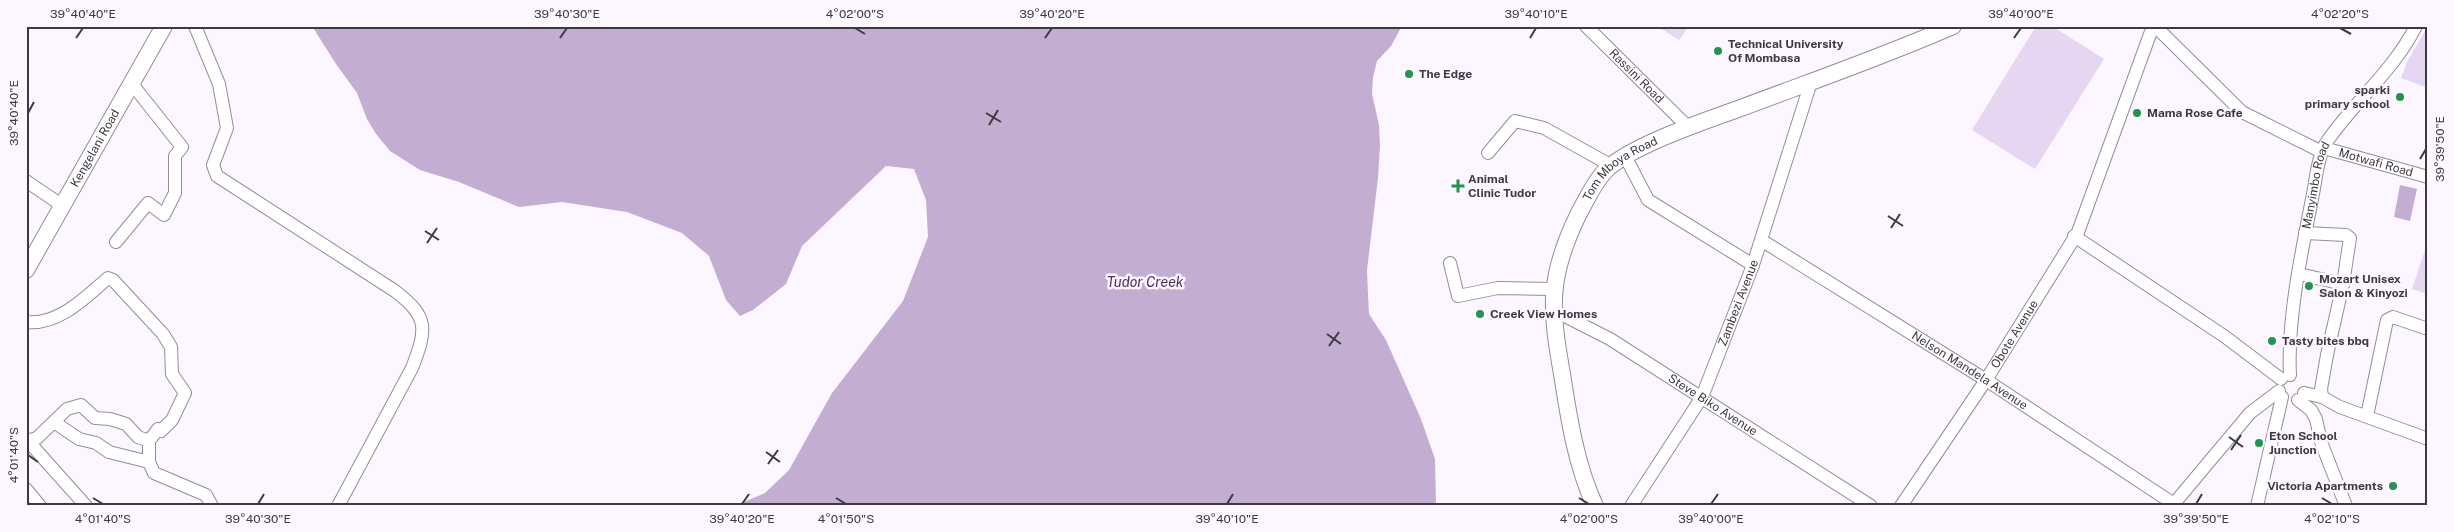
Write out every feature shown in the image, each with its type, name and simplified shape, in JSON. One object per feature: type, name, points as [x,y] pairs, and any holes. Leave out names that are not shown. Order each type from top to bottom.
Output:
[{"type":"main road","name":"Kengelani Road","points":[[26,270],[164,26]]},
{"type":"main road","name":"Tom Mboya Road","points":[[1595,506],[1577,455],[1566,405],[1553,310],[1554,289],[1561,255],[1592,188],[1612,166],[1626,156],[1688,128],[1906,46],[1953,26]]},
{"type":"street","points":[[195,26],[219,84],[227,123],[227,132],[213,165],[217,176],[395,291],[417,310],[421,320],[422,330],[419,351],[412,368],[338,506]]},
{"type":"street","name":"Rassini Road","points":[[1586,26],[1688,128]]},
{"type":"street","name":"Motwafi Road","points":[[2154,26],[2242,112],[2261,123],[2323,150],[2428,177]]},
{"type":"street","name":"Obote Avenue","points":[[1901,506],[1986,380],[2074,236],[2154,26]]},
{"type":"street","name":"Manyimbo Road","points":[[2257,506],[2283,385],[2305,233],[2323,150],[2328,139],[2397,58],[2416,26]]},
{"type":"street","name":"Zambezi Avenue","points":[[1631,506],[1702,397],[1753,264],[1811,82]]},
{"type":"street","points":[[116,242],[148,203],[164,215],[175,193],[175,156],[182,146],[132,84]]},
{"type":"street","points":[[1488,153],[1515,122],[1544,128],[1612,166]]},
{"type":"street","points":[[1626,156],[1648,200],[1753,264]]},
{"type":"street","points":[[26,181],[63,206]]},
{"type":"street","points":[[2305,233],[2346,235],[2350,238],[2343,284],[2321,390],[2324,399],[2317,412],[2316,419]]},
{"type":"street","points":[[2074,236],[2224,336],[2283,385],[2289,402],[2301,396],[2324,399],[2428,439]]},
{"type":"street","name":"Nelson Mandela Avenue","points":[[1761,240],[1986,380],[2174,505]]},
{"type":"street","points":[[1450,263],[1458,296],[1498,288],[1554,289]]},
{"type":"street","points":[[2299,274],[2343,284]]},
{"type":"street","points":[[26,322],[41,322],[64,313],[108,278],[113,280],[164,334],[171,348],[172,374],[186,393],[172,420],[161,431],[158,429],[148,441],[149,462],[154,473],[206,502]]},
{"type":"street","name":"Steve Biko Avenue","points":[[1553,310],[1610,339],[1871,506]]},
{"type":"street","points":[[2367,416],[2387,320],[2393,317],[2428,329]]},
{"type":"street","points":[[2174,505],[2250,413],[2283,385],[2298,378],[2303,384],[2301,396],[2316,419],[2321,442],[2346,506]]},
{"type":"street","points":[[86,506],[27,441],[37,438],[67,409],[81,404],[95,418],[110,419],[126,424],[138,437],[148,441]]},
{"type":"street","points":[[54,422],[79,439],[96,443],[109,452],[149,462]]},
{"type":"street","points":[[26,489],[40,506]]},
{"type":"shaded area","points":[[1657,26],[1689,26],[1679,40]]},
{"type":"shaded area","points":[[2036,26],[2052,26],[2104,59],[2035,169],[1972,130]]},
{"type":"shaded area","points":[[2428,26],[2428,88],[2401,78],[2408,60]]},
{"type":"shaded area","points":[[2428,241],[2428,294],[2412,289]]},
{"type":"water","name":"Tudor Creek","points":[[312,26],[1402,26],[1391,46],[1377,61],[1373,77],[1372,94],[1379,125],[1380,146],[1367,270],[1369,314],[1386,340],[1421,419],[1435,459],[1436,506],[734,506],[765,493],[789,470],[832,393],[903,301],[928,237],[926,200],[914,169],[886,166],[802,246],[786,284],[753,310],[740,316],[726,300],[709,256],[682,233],[627,212],[562,202],[519,207],[459,182],[420,170],[390,151],[376,134],[367,119],[357,93]]},
{"type":"water","points":[[2400,185],[2417,189],[2410,221],[2394,217]]},
{"type":"place","name":"Technical University Of Mombasa","points":[[1718,51]]},
{"type":"place","name":"The Edge","points":[[1409,74]]},
{"type":"place","name":"sparki primary school","points":[[2400,97]]},
{"type":"place","name":"Mama Rose Cafe","points":[[2137,113]]},
{"type":"place","name":"Animal Clinic Tudor","points":[[1458,186]]},
{"type":"place","name":"Mozart Unisex Salon & Kinyozi","points":[[2309,286]]},
{"type":"place","name":"Creek View Homes","points":[[1480,314]]},
{"type":"place","name":"Tasty bites bbq","points":[[2272,341]]},
{"type":"place","name":"Eton School Junction","points":[[2259,443]]},
{"type":"place","name":"Victoria Apartments","points":[[2393,486]]}]
